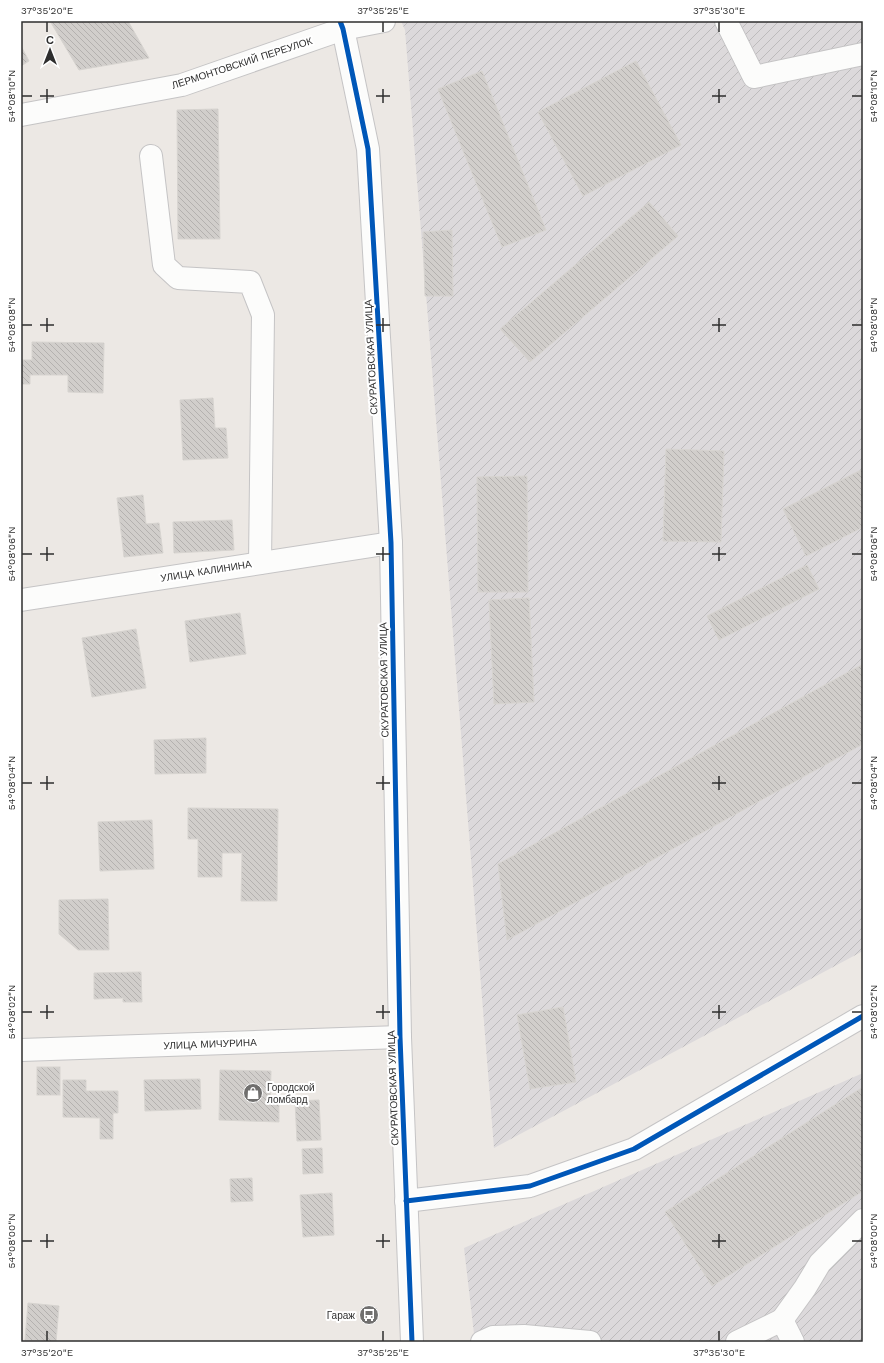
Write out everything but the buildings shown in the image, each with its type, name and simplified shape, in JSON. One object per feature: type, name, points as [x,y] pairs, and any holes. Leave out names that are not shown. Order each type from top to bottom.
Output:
[{"type":"street","name":"ЛЕРМОНТОВСКИЙ ПЕРЕУЛОК","points":[[21,115],[182,85],[342,25],[384,21]]},
{"type":"street","points":[[726,21],[754,77],[863,54]]},
{"type":"street","name":"СКУРАТОВСКАЯ УЛИЦА","points":[[342,25],[368,149],[390,543],[400,1037],[412,1342]]},
{"type":"street","points":[[151,156],[164,265],[178,278],[250,282],[263,315],[260,563]]},
{"type":"street","name":"УЛИЦА КАЛИНИНА","points":[[21,600],[390,543]]},
{"type":"street","points":[[406,1201],[530,1186],[634,1149],[863,1016]]},
{"type":"street","name":"УЛИЦА МИЧУРИНА","points":[[21,1050],[400,1037]]},
{"type":"street","points":[[737,1342],[782,1320],[820,1264],[863,1220]]},
{"type":"street","points":[[782,1320],[793,1342]]},
{"type":"street","points":[[482,1342],[493,1337],[524,1336],[590,1342]]},
{"type":"shaded area","points":[[401,21],[863,21],[863,951],[494,1148],[405,30]]},
{"type":"shaded area","points":[[863,1073],[863,1342],[475,1342],[464,1248]]},
{"type":"cycle path","points":[[340,21],[343,29],[368,149],[391,543],[400,1037],[412,1342]]},
{"type":"cycle path","points":[[406,1201],[530,1186],[634,1149],[863,1016]]},
{"type":"place","name":"Городской ломбард","points":[[253,1093]]},
{"type":"place","name":"Гараж","points":[[369,1315]]}]
